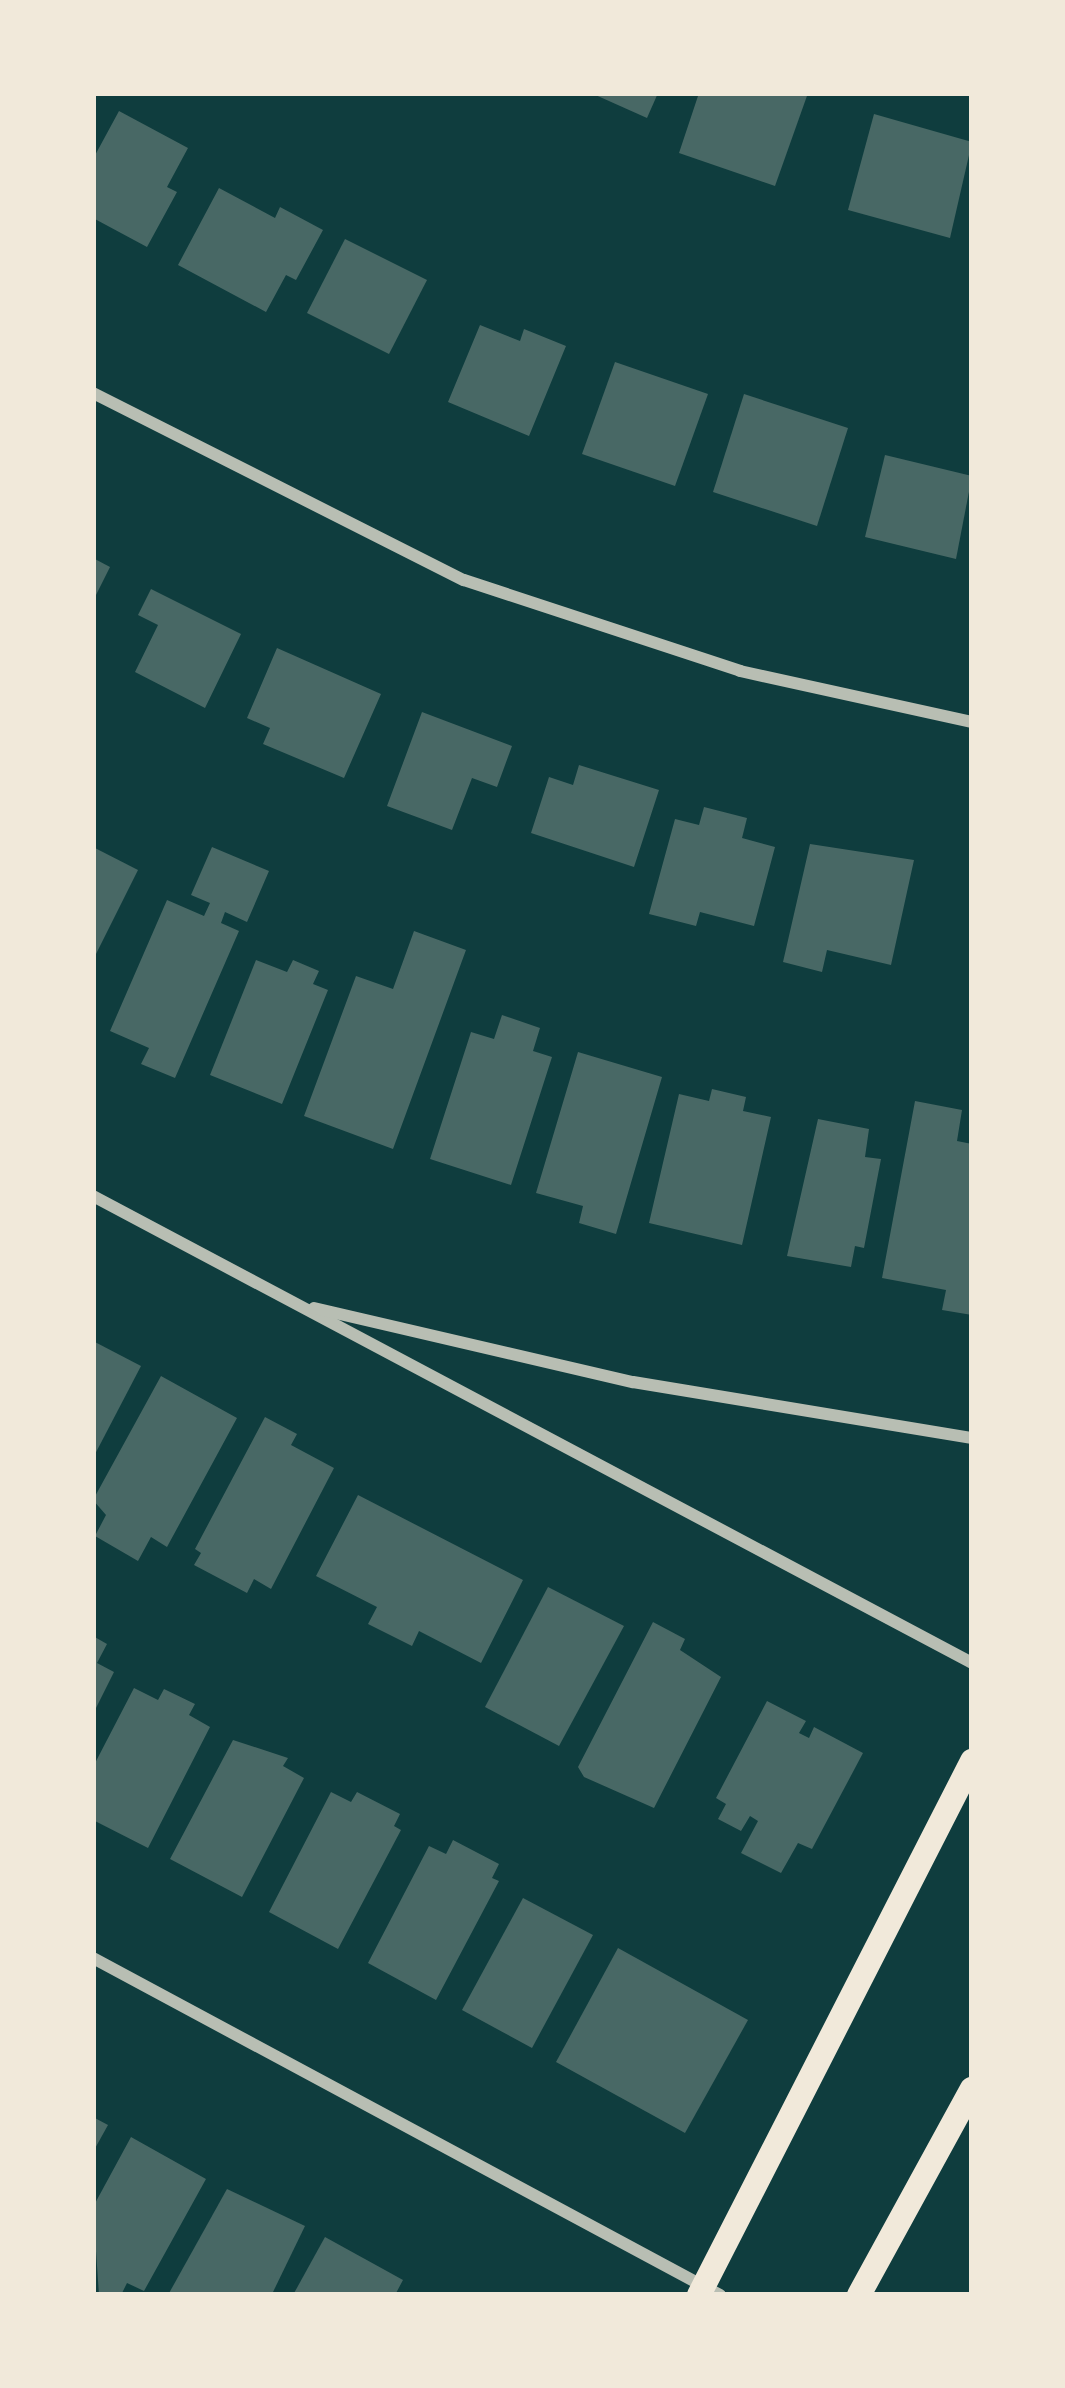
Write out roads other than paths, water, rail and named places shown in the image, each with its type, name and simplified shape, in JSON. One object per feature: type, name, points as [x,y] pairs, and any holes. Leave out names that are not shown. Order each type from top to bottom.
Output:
[{"type":"main road","points":[[708,2292],[972,1761]]},
{"type":"main road","points":[[859,2295],[972,2089]]},
{"type":"street","points":[[93,393],[464,580],[740,671],[972,722]]},
{"type":"street","points":[[93,1196],[972,1664]]},
{"type":"street","points":[[293,1303],[633,1382],[972,1438]]},
{"type":"street","points":[[93,1958],[708,2292]]}]
